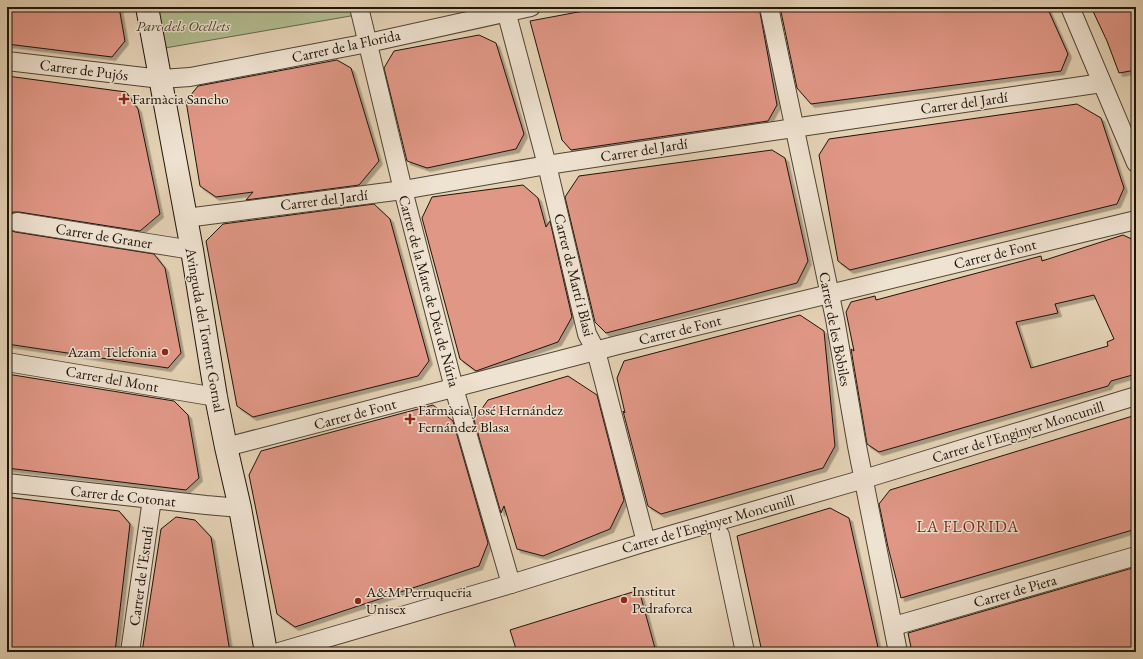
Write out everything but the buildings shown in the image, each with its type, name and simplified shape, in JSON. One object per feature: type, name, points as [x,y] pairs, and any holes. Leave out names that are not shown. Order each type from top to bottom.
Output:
[{"type":"street","name":"Avinguda del Torrent Gornal","points":[[147,7],[192,250],[216,397],[240,508],[266,652]]},
{"type":"street","points":[[359,7],[368,43]]},
{"type":"street","name":"Carrer de la Florida","points":[[161,79],[190,77],[368,43],[506,9],[531,7]]},
{"type":"street","name":"Carrer de les Bòbiles","points":[[769,7],[835,319],[857,446],[898,652]]},
{"type":"street","points":[[1070,7],[1136,163]]},
{"type":"street","name":"Carrer de Martí i Blasi","points":[[506,9],[547,165],[587,334],[596,351],[646,542]]},
{"type":"street","name":"Carrer de la Mare de Déu de Núria","points":[[368,43],[403,190],[454,388],[510,584]]},
{"type":"street","name":"Carrer de Pujós","points":[[7,61],[161,79]]},
{"type":"street","name":"Carrer del Jardí","points":[[186,218],[403,190],[547,165],[1102,83]]},
{"type":"street","name":"Carrer de Font","points":[[226,447],[596,351],[1136,220]]},
{"type":"street","name":"Carrer de Graner","points":[[17,222],[192,250]]},
{"type":"street","name":"Carrer del Mont","points":[[7,362],[216,397]]},
{"type":"street","name":"Carrer de l'Enginyer Moncunill","points":[[279,652],[646,542],[864,480],[1136,396]]},
{"type":"street","name":"Carrer de Cotonat","points":[[7,483],[240,508]]},
{"type":"street","name":"Carrer de l'Estudi","points":[[130,652],[152,499]]},
{"type":"street","points":[[720,535],[745,652]]},
{"type":"street","name":"Carrer de Piera","points":[[894,628],[901,624],[1136,556]]},
{"type":"green space","name":"Parc dels Ocellets","points":[[158,7],[367,7],[368,13],[165,48]]},
{"type":"place","name":"Farmàcia Sancho","points":[[124,99]]},
{"type":"place","name":"Azam Telefonia","points":[[165,352]]},
{"type":"place","name":"Farmàcia José Hernández Fernández Blasa","points":[[410,419]]},
{"type":"place","name":"Institut Pedraforca","points":[[624,600]]},
{"type":"place","name":"A&M Perruqueria Unisex","points":[[358,601]]},
{"type":"district","name":"LA FLORIDA","points":[[968,526]]}]
